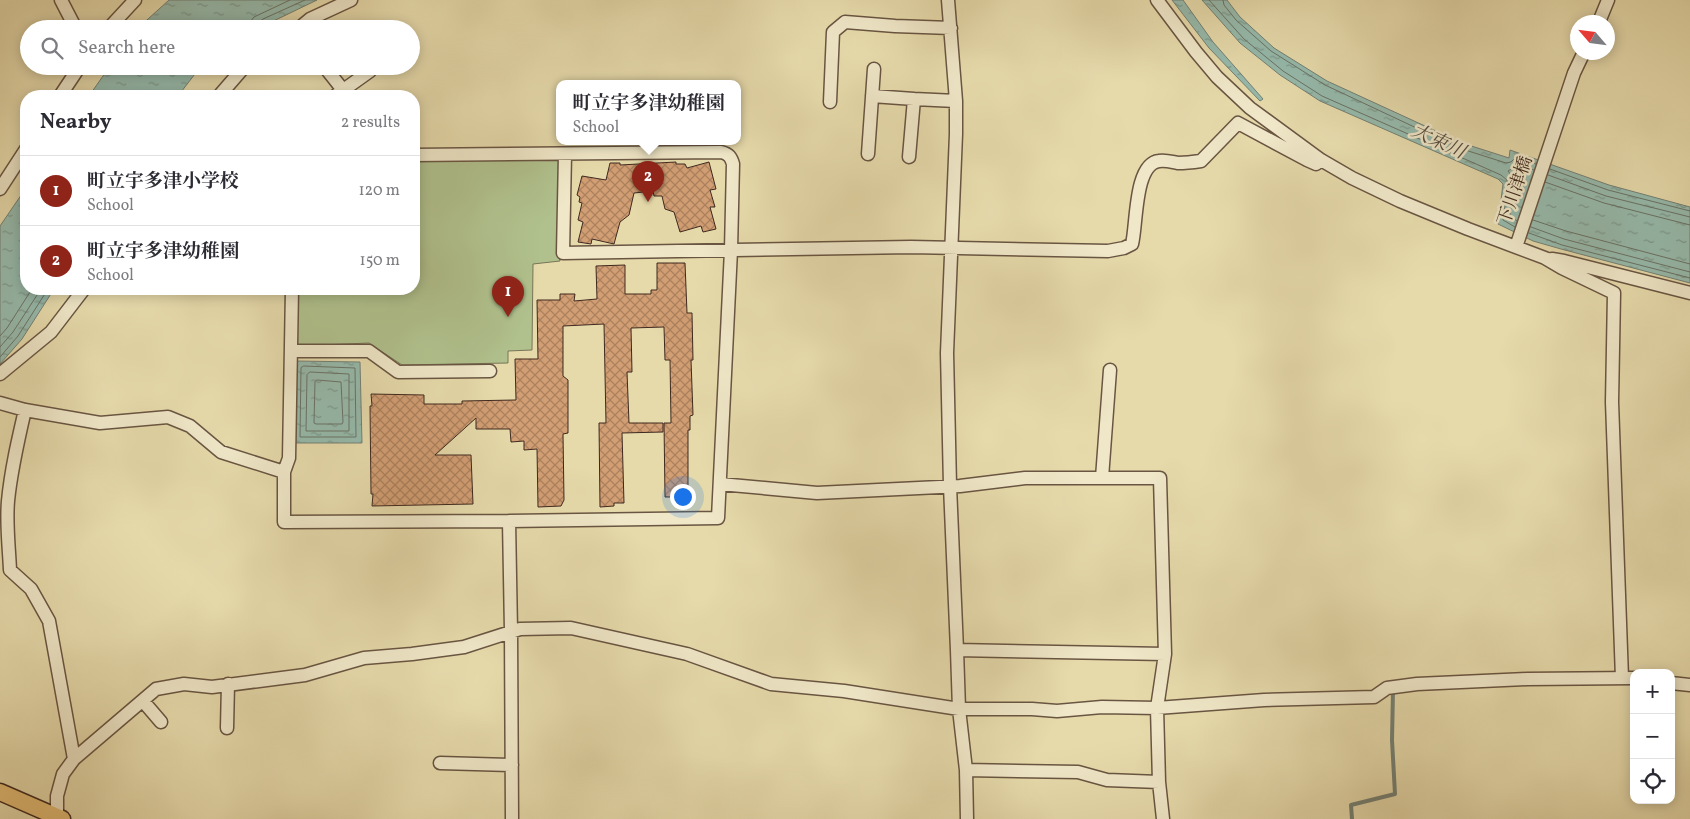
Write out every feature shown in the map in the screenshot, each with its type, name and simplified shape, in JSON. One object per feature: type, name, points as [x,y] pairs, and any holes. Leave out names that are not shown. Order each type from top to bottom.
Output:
[{"type":"main road","points":[[0,792],[59,818]]},
{"type":"street","points":[[61,0],[71,20]]},
{"type":"street","points":[[116,20],[135,0]]},
{"type":"street","points":[[309,20],[351,0]]},
{"type":"street","points":[[948,0],[956,100],[947,354],[950,486],[959,709],[966,770],[967,819]]},
{"type":"street","points":[[59,818],[56,796],[64,774],[74,759],[156,689],[184,684],[212,687],[305,675],[335,668],[364,658],[464,647],[520,628],[571,628],[687,654],[771,684],[853,692],[959,709],[1057,711],[1102,707],[1158,708],[1264,700],[1374,698],[1387,688],[1418,684],[1527,679],[1628,678],[1612,402],[1614,293],[1517,244],[1468,229],[1400,201],[1352,178],[1321,160],[1250,108],[1217,77],[1158,0]]},
{"type":"street","points":[[1602,15],[1608,0]]},
{"type":"street","points":[[830,102],[833,32],[845,22],[951,28]]},
{"type":"street","name":"下川津橋","points":[[1517,244],[1574,73],[1580,60]]},
{"type":"street","points":[[868,154],[874,69]]},
{"type":"street","points":[[64,90],[74,75]]},
{"type":"street","points":[[224,90],[237,75]]},
{"type":"street","points":[[329,75],[337,90]]},
{"type":"street","points":[[343,90],[364,75]]},
{"type":"street","points":[[872,96],[956,100]]},
{"type":"street","points":[[909,157],[914,99]]},
{"type":"street","points":[[565,154],[563,253],[952,248],[1108,251],[1124,248],[1132,244],[1138,198],[1146,168],[1151,163],[1159,161],[1178,163],[1202,161],[1238,123],[1307,160],[1316,164],[1321,160]]},
{"type":"street","points":[[292,295],[289,458],[284,472],[284,522],[718,518],[731,250],[733,164],[727,153],[420,155]]},
{"type":"street","points":[[0,189],[20,158]]},
{"type":"street","points":[[1545,258],[1564,261],[1690,293]]},
{"type":"street","points":[[0,374],[51,332],[79,295]]},
{"type":"street","points":[[291,352],[368,351],[398,372],[490,371]]},
{"type":"street","points":[[1102,478],[1110,370]]},
{"type":"street","points":[[0,404],[100,423],[168,417],[190,426],[221,452],[284,472]]},
{"type":"street","points":[[25,410],[14,460],[8,502],[10,570],[32,589],[49,621],[74,759]]},
{"type":"street","points":[[720,484],[817,493],[950,486],[1025,478],[1160,478],[1165,654],[1158,708],[1159,782],[1163,819]]},
{"type":"street","points":[[509,521],[512,631],[512,819]]},
{"type":"street","points":[[957,650],[1165,654]]},
{"type":"street","points":[[227,728],[228,684]]},
{"type":"street","points":[[1675,684],[1690,686]]},
{"type":"street","points":[[143,701],[162,722]]},
{"type":"street","points":[[440,763],[512,765]]},
{"type":"street","points":[[966,770],[1078,772],[1107,780],[1159,782]]},
{"type":"green space","points":[[559,159],[560,261],[533,264],[532,350],[508,351],[508,363],[402,365],[369,343],[297,346],[298,295],[420,295],[420,161]]},
{"type":"water","points":[[169,0],[317,0],[276,20],[147,20]]},
{"type":"water","points":[[1172,0],[1183,0],[1213,42],[1263,99],[1260,101],[1209,48]]},
{"type":"water","name":"大束川","points":[[1202,0],[1227,0],[1240,17],[1274,48],[1327,81],[1462,143],[1509,158],[1510,150],[1609,185],[1690,207],[1690,283],[1533,241],[1498,224],[1503,184],[1498,179],[1320,101],[1280,75],[1240,43]]},
{"type":"water","points":[[104,75],[194,75],[183,90],[93,90]]},
{"type":"water","points":[[20,197],[20,295],[50,295],[22,339],[0,364],[0,226]]},
{"type":"water","points":[[296,361],[360,362],[362,443],[295,443]]},
{"type":"building","points":[[676,162],[676,164],[685,164],[687,168],[709,162],[716,189],[710,190],[715,207],[710,207],[716,229],[703,232],[701,226],[680,232],[674,212],[665,209],[662,196],[654,196],[653,191],[634,193],[629,215],[620,222],[614,244],[592,239],[591,244],[578,242],[583,222],[578,220],[582,203],[579,202],[580,197],[577,195],[582,176],[606,180],[610,163],[620,163],[620,165]]},
{"type":"building","points":[[657,263],[685,263],[687,313],[692,313],[693,415],[690,416],[690,430],[688,430],[688,494],[679,495],[678,497],[665,497],[664,423],[671,423],[670,360],[665,360],[664,327],[631,328],[632,372],[627,372],[629,423],[663,423],[663,432],[622,433],[624,503],[614,503],[614,506],[600,507],[599,423],[606,423],[604,324],[563,326],[563,376],[568,380],[568,433],[563,434],[564,500],[561,506],[538,507],[537,449],[524,450],[524,441],[511,442],[510,429],[476,429],[476,418],[435,455],[471,455],[473,504],[372,506],[371,394],[424,395],[424,404],[462,404],[462,401],[516,400],[515,359],[538,359],[537,300],[560,300],[560,294],[575,294],[574,301],[597,299],[596,266],[625,265],[625,294],[651,294],[651,290],[657,290]]},
{"type":"waterway","points":[[1352,819],[1351,805],[1395,794],[1392,740],[1394,690]]},
{"type":"place","name":"町立宇多津幼稚園","points":[[648,202]]},
{"type":"place","name":"町立宇多津小学校","points":[[508,317]]}]
